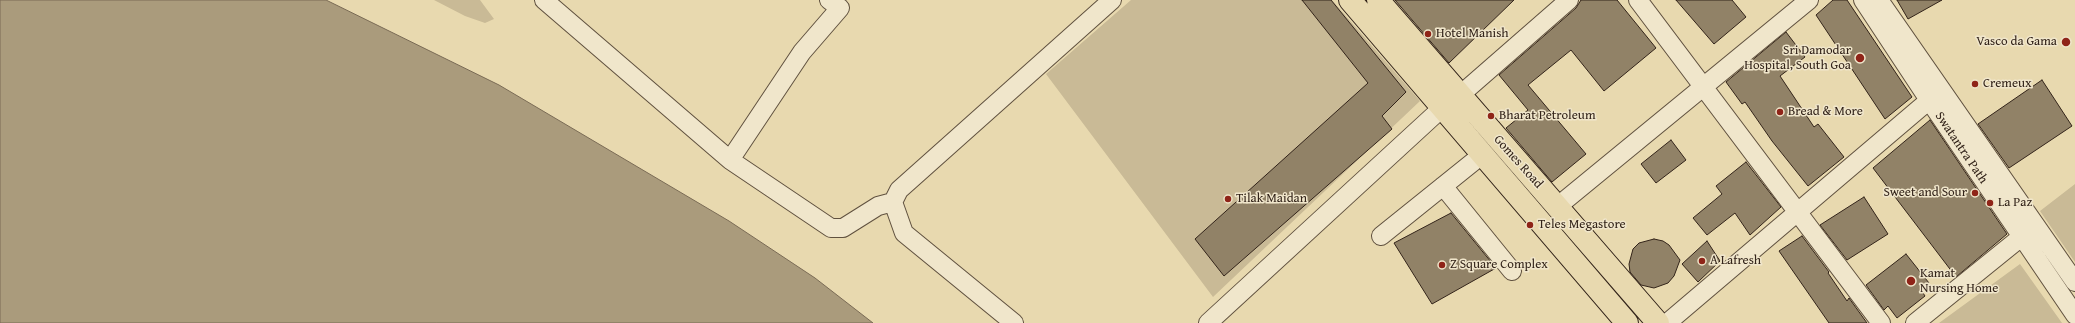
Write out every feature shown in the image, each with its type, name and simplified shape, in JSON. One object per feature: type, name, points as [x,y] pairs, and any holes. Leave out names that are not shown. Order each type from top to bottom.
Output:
[{"type":"main road","name":"Gomes Road","points":[[1350,0],[1451,102],[1558,206],[1658,323]]},
{"type":"main road","name":"Gomes Road","points":[[1378,0],[1451,102],[1483,154],[1627,323]]},
{"type":"street","points":[[544,0],[730,160],[831,228],[843,228],[878,206],[893,202]]},
{"type":"street","points":[[730,160],[802,52],[840,8],[829,0]]},
{"type":"street","points":[[1014,323],[904,233],[893,202],[899,190],[1112,0]]},
{"type":"street","points":[[1208,323],[1451,102],[1569,0]]},
{"type":"street","points":[[1638,0],[1798,211],[1880,323]]},
{"type":"street","points":[[1558,206],[1809,0]]},
{"type":"street","name":"Swatantra Path","points":[[1863,0],[1934,96],[2035,225],[2075,282]]},
{"type":"street","name":"Swatantra Path","points":[[1879,0],[1934,96],[2021,237],[2075,315]]},
{"type":"street","points":[[1667,323],[1934,96]]},
{"type":"street","points":[[1381,236],[1483,154]]},
{"type":"street","points":[[1443,186],[1512,270]]},
{"type":"street","points":[[1915,323],[2035,225]]},
{"type":"shaded area","points":[[0,0],[326,0],[499,85],[729,221],[815,278],[873,323],[0,323]]},
{"type":"shaded area","points":[[434,0],[480,0],[494,19],[485,23],[465,16]]},
{"type":"shaded area","name":"Tilak Maidan","points":[[1131,0],[1332,0],[1420,101],[1213,297],[1046,74]]},
{"type":"shaded area","points":[[2075,184],[2075,262],[2040,211]]},
{"type":"shaded area","points":[[2020,264],[2062,323],[1939,323]]},
{"type":"building","points":[[1302,0],[1331,0],[1406,92],[1382,116],[1392,129],[1224,276],[1195,239],[1368,83]]},
{"type":"building","points":[[1395,0],[1514,0],[1449,63]]},
{"type":"building","points":[[1581,0],[1617,0],[1656,48],[1604,91],[1571,50],[1528,85],[1586,154],[1552,182],[1506,128],[1528,110],[1499,75],[1576,8]]},
{"type":"building","points":[[1676,0],[1732,0],[1746,17],[1714,44]]},
{"type":"building","points":[[1833,0],[1847,0],[1912,97],[1885,119],[1816,15]]},
{"type":"building","points":[[1897,0],[1942,0],[1908,19]]},
{"type":"building","points":[[1786,32],[1805,57],[1780,76],[1814,127],[1818,124],[1844,157],[1808,186],[1772,141],[1745,102],[1742,104],[1726,82]]},
{"type":"building","points":[[2042,80],[2072,126],[2009,168],[1978,124]]},
{"type":"building","points":[[1930,120],[2007,234],[1956,277],[1873,168]]},
{"type":"building","points":[[1671,140],[1686,160],[1656,183],[1641,164]]},
{"type":"building","points":[[1746,162],[1781,207],[1750,235],[1735,213],[1707,235],[1693,218],[1722,194],[1716,186]]},
{"type":"building","points":[[1864,197],[1888,234],[1847,260],[1820,225]]},
{"type":"building","points":[[1451,213],[1496,268],[1432,304],[1394,243]]},
{"type":"building","points":[[1802,236],[1829,272],[1828,273],[1847,301],[1849,298],[1867,323],[1829,323],[1779,251]]},
{"type":"building","points":[[1654,239],[1663,241],[1669,245],[1680,260],[1674,276],[1668,283],[1654,288],[1641,285],[1630,272],[1629,264],[1633,249],[1639,243]]},
{"type":"building","points":[[1707,241],[1720,261],[1698,282],[1682,264]]},
{"type":"building","points":[[1906,254],[1929,283],[1921,290],[1925,296],[1897,318],[1888,306],[1884,310],[1866,285]]},
{"type":"place","name":"Hotel Manish","points":[[1428,34]]},
{"type":"place","name":"Vasco da Gama","points":[[2066,42]]},
{"type":"place","name":"Sri Damodar Hospital, South Goa","points":[[1860,58]]},
{"type":"place","name":"Cremeux","points":[[1975,84]]},
{"type":"place","name":"Bread & More","points":[[1780,112]]},
{"type":"place","name":"Bharat Petroleum","points":[[1491,116]]},
{"type":"place","name":"Sweet and Sour","points":[[1975,193]]},
{"type":"place","name":"Tilak Maidan","points":[[1228,199]]},
{"type":"place","name":"La Paz","points":[[1990,203]]},
{"type":"place","name":"Teles Megastore","points":[[1530,225]]},
{"type":"place","name":"A Lafresh","points":[[1702,261]]},
{"type":"place","name":"Z Square Complex","points":[[1442,265]]},
{"type":"place","name":"Kamat Nursing Home","points":[[1911,281]]}]
